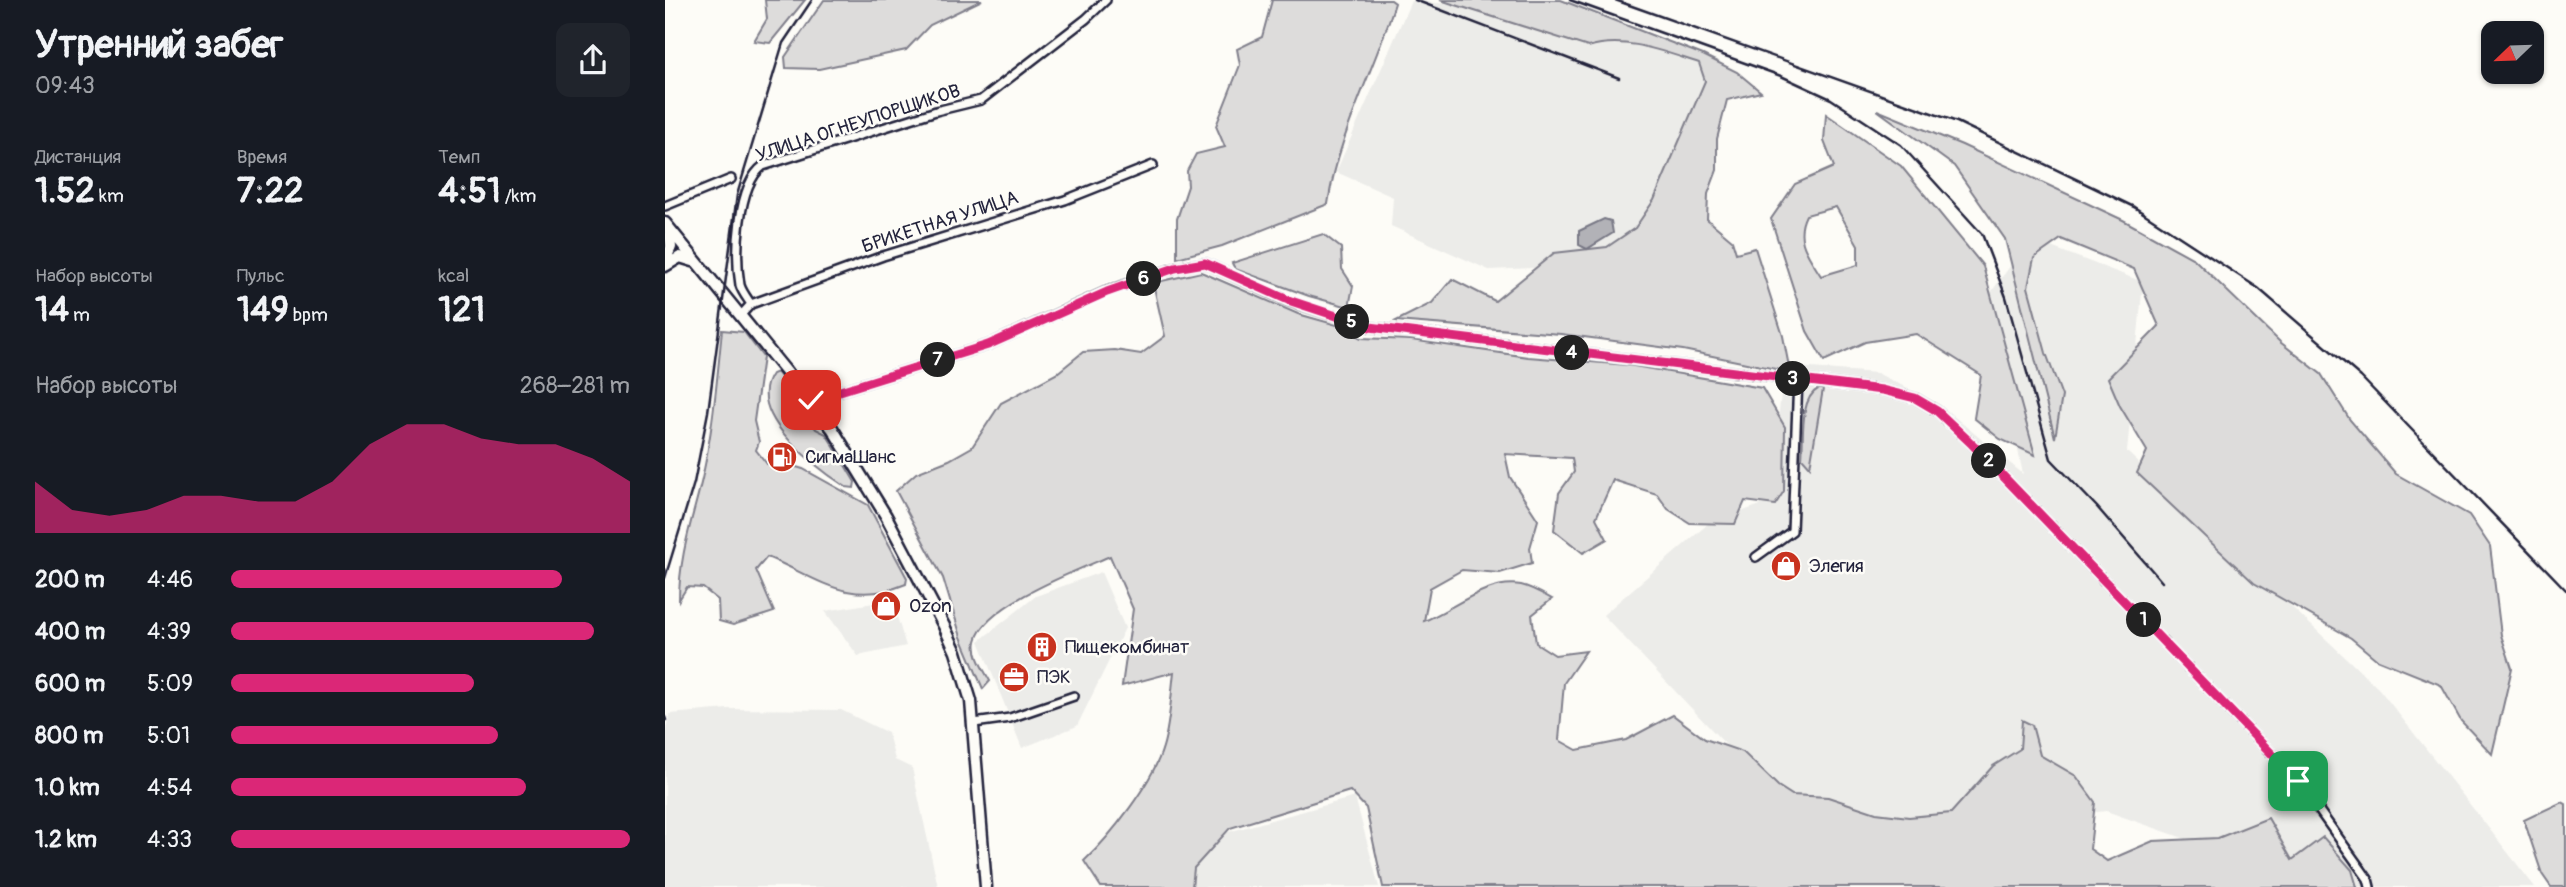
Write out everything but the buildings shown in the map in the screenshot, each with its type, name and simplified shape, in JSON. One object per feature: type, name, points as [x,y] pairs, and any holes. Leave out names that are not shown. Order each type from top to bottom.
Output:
[{"type":"main road","points":[[665,261],[668,248],[666,225]]},
{"type":"main road","points":[[666,225],[811,400],[851,456],[944,626],[965,677],[974,723],[986,887]]},
{"type":"main road","points":[[668,248],[686,251]]},
{"type":"main road","points":[[665,266],[680,257],[697,263]]},
{"type":"street","name":"УЛИЦА ОГНЕУПОРЩИКОВ","points":[[751,304],[741,288],[737,247],[747,186],[753,173],[763,166],[936,111],[981,100],[1086,19],[1106,0]]},
{"type":"street","name":"БРИКЕТНАЯ УЛИЦА","points":[[741,315],[751,304],[883,256],[1065,200],[1153,165]]},
{"type":"street","points":[[665,206],[731,179]]},
{"type":"street","points":[[811,400],[988,345],[1107,292],[1175,268],[1205,263],[1288,300],[1370,327],[1798,379],[1882,390],[1915,398],[1937,411],[2116,591],[2298,781],[2368,878],[2370,887]]},
{"type":"street","points":[[1756,557],[1792,531],[1798,379]]},
{"type":"street","points":[[974,723],[1010,718],[1074,696]]},
{"type":"shaded area","points":[[765,0],[805,0],[770,43],[754,41],[767,19]]},
{"type":"shaded area","points":[[824,0],[982,0],[930,25],[906,50],[819,69],[786,68],[785,57]]},
{"type":"shaded area","points":[[1272,0],[1391,0],[1395,3],[1348,128],[1328,204],[1222,246],[1177,258],[1177,219],[1188,186],[1187,171],[1196,154],[1225,147],[1216,126],[1240,65],[1237,49],[1262,37]]},
{"type":"shaded area","points":[[1440,0],[1561,0],[1703,55],[1737,72],[1761,92],[1727,100],[1717,139],[1717,170],[1708,194],[1707,219],[1732,240],[1736,253],[1755,248],[1783,336],[1790,372],[1683,350],[1561,334],[1396,321],[1432,303],[1452,279],[1495,301],[1554,253],[1607,247],[1635,228],[1654,200],[1705,81],[1699,63],[1672,54],[1630,44],[1588,47]]},
{"type":"shaded area","points":[[1411,1],[1595,15],[1720,61],[1639,263],[1489,270],[1391,226],[1393,197],[1336,172]]},
{"type":"shaded area","points":[[1877,110],[1962,145],[2123,220],[2194,259],[2280,342],[2321,374],[2350,420],[2396,474],[2469,515],[2490,546],[2501,635],[2512,668],[2492,754],[2461,721],[2441,685],[2376,659],[2351,638],[2254,583],[2137,473],[2147,451],[2120,406],[2108,378],[2159,326],[2134,269],[2061,239],[2034,258],[2028,287],[2046,353],[2062,396],[2055,438],[2005,239],[1954,166]]},
{"type":"shaded area","points":[[1826,114],[1901,166],[1983,266],[2035,455],[2000,439],[1974,418],[1981,375],[1916,334],[1865,342],[1824,361],[1807,331],[1771,219],[1795,184],[1834,167],[1824,141]],"holes":[[[1836,207],[1858,245],[1858,265],[1821,276],[1807,254],[1802,239],[1801,232],[1806,215]]]},
{"type":"shaded area","points":[[1604,219],[1611,221],[1613,233],[1587,249],[1579,245],[1579,231]]},
{"type":"shaded area","points":[[1323,234],[1341,248],[1342,269],[1353,286],[1349,307],[1309,296],[1235,269],[1232,263]]},
{"type":"shaded area","points":[[2030,239],[2143,282],[2127,452],[2379,689],[2535,887],[2275,887],[2246,860],[2106,811],[1819,843],[1603,615],[1709,523],[1769,502],[1784,366],[1877,373],[1939,404],[2023,474],[1986,299]]},
{"type":"shaded area","points":[[1201,272],[1298,314],[1337,325],[1361,338],[1411,340],[1528,357],[1628,365],[1762,388],[1785,427],[1784,491],[1775,505],[1745,501],[1735,524],[1690,523],[1668,509],[1657,494],[1613,480],[1596,518],[1607,539],[1583,553],[1554,530],[1559,493],[1574,472],[1572,458],[1505,454],[1510,477],[1538,520],[1530,548],[1532,563],[1500,573],[1462,570],[1430,588],[1424,621],[1496,586],[1521,585],[1552,599],[1532,615],[1536,643],[1555,655],[1586,651],[1564,683],[1559,740],[1577,750],[1626,740],[1673,715],[1705,739],[1743,752],[1778,786],[1792,795],[1828,797],[1876,813],[1909,817],[1951,813],[1993,766],[2020,749],[2022,720],[2032,725],[2040,755],[2076,776],[2095,802],[2090,849],[2107,861],[2153,841],[2218,838],[2268,818],[2292,860],[2323,837],[2352,870],[2357,887],[1383,887],[1366,808],[1350,791],[1230,828],[1194,868],[1192,887],[1101,887],[1084,861],[1129,808],[1158,761],[1167,729],[1174,672],[1122,686],[1133,609],[1110,556],[1034,590],[996,614],[983,628],[975,646],[990,681],[983,689],[961,637],[943,578],[896,491],[916,473],[949,460],[972,447],[1001,403],[1056,374],[1083,352],[1115,350],[1141,354],[1165,336],[1153,283]]},
{"type":"shaded area","points":[[722,330],[744,332],[763,357],[754,421],[759,442],[756,450],[767,464],[773,460],[803,469],[868,505],[907,578],[906,584],[885,591],[850,592],[818,581],[767,557],[756,570],[774,612],[733,625],[719,621],[718,600],[703,588],[687,587],[679,600],[684,553],[709,442]]},
{"type":"shaded area","points":[[777,372],[798,397],[800,407],[816,429],[826,434],[855,482],[854,488],[846,487],[818,467],[775,422],[768,406],[766,390],[772,374]]},
{"type":"shaded area","points":[[1823,389],[1810,467],[1802,458],[1805,410],[1812,394]]},
{"type":"shaded area","points":[[1101,572],[1125,628],[1077,726],[1022,748],[979,641],[1036,596]]},
{"type":"shaded area","points":[[892,600],[906,646],[858,656],[825,611]]},
{"type":"shaded area","points":[[728,709],[841,710],[888,733],[895,760],[912,768],[938,887],[665,887],[665,731],[670,714]]},
{"type":"shaded area","points":[[1355,797],[1379,887],[1163,887],[1155,852]]},
{"type":"shaded area","points":[[2562,802],[2566,804],[2566,887],[2551,887],[2542,874],[2524,820]]},
{"type":"railway","points":[[665,578],[694,483],[708,412],[737,195],[783,43],[812,0]]},
{"type":"railway","points":[[1415,0],[1619,78]]},
{"type":"railway","points":[[1570,0],[1781,76],[1831,99],[1901,145],[1982,234],[2006,297],[2051,459],[2162,582]]},
{"type":"railway","points":[[1615,0],[1957,122],[2134,207],[2258,288],[2361,377],[2566,590]]},
{"type":"place","name":"СигмаШанс","points":[[782,457]]},
{"type":"place","name":"Элегия","points":[[1786,566]]},
{"type":"place","name":"Ozon","points":[[886,606]]},
{"type":"place","name":"Пищекомбинат","points":[[1042,647]]},
{"type":"place","name":"ПЭК","points":[[1014,677]]},
{"type":"route","points":[[811,400],[988,345],[1107,292],[1175,268],[1205,263],[1288,300],[1332,317],[1370,327],[1831,383],[1915,398],[1937,411],[1972,444],[2298,781]]}]
